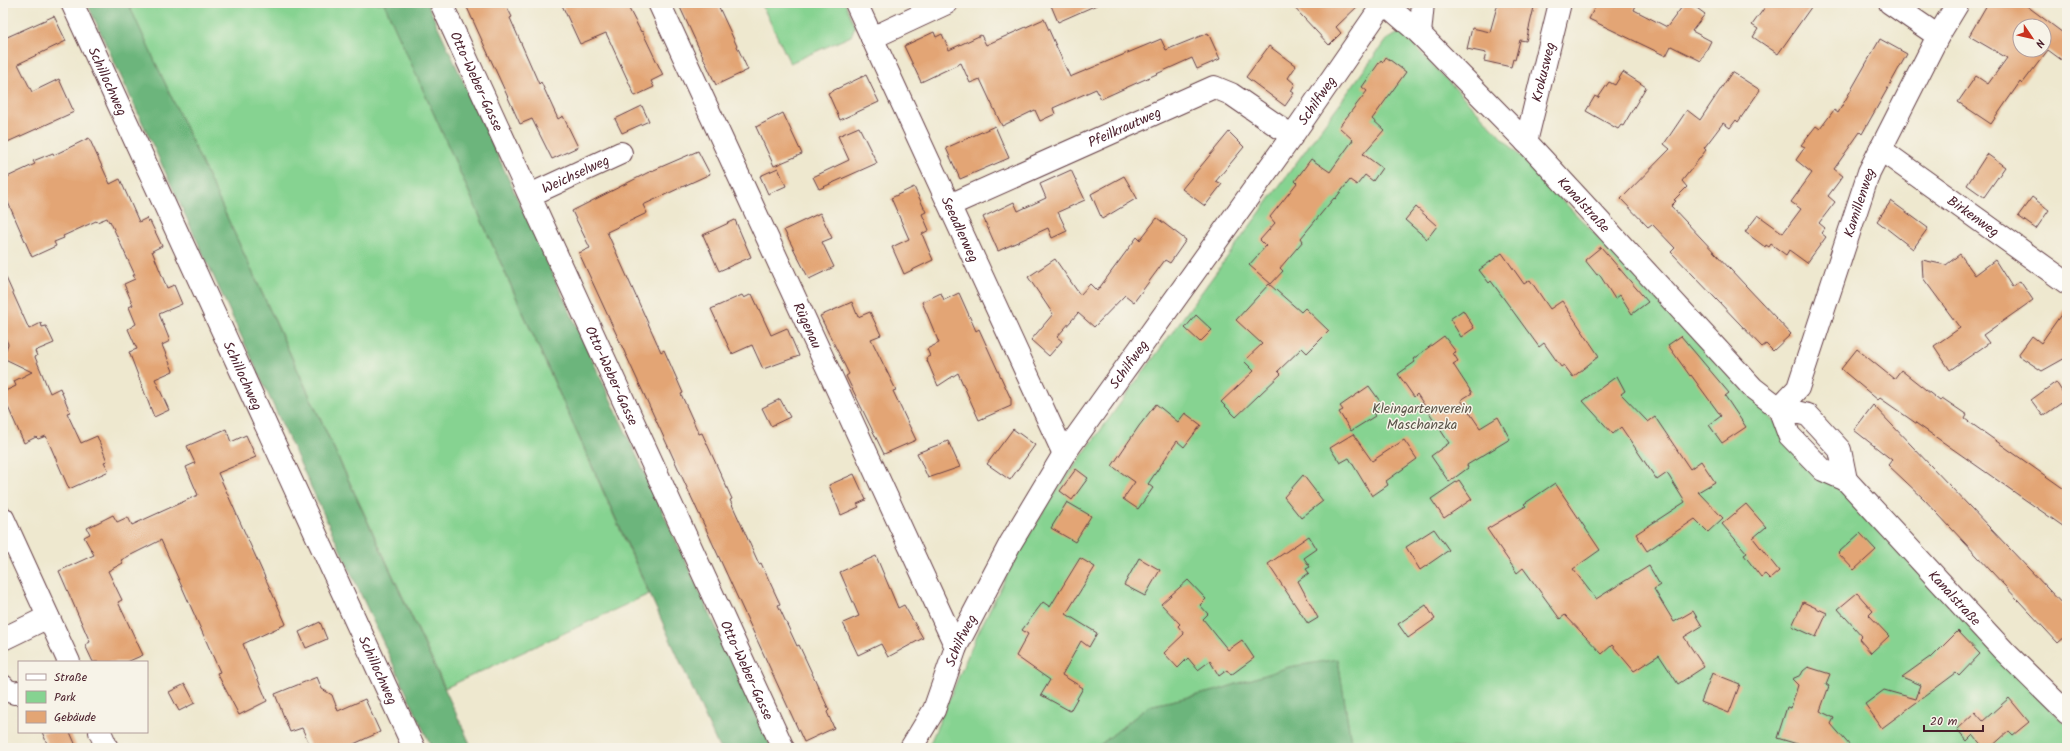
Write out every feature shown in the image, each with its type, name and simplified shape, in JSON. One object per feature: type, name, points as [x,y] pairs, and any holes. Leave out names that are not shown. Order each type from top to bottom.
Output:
[{"type":"street","name":"Schillochweg","points":[[72,3],[414,748]]},
{"type":"street","name":"Otto-Weber-Gasse","points":[[441,3],[783,748]]},
{"type":"street","name":"Rügenau","points":[[660,3],[956,647]]},
{"type":"street","name":"Seeadlerweg","points":[[856,3],[1064,454]]},
{"type":"street","points":[[872,38],[948,3]]},
{"type":"street","name":"Schilfweg","points":[[911,748],[934,710],[956,647],[1010,544],[1064,454],[1292,136],[1384,3]]},
{"type":"street","name":"Kanalstraße","points":[[1384,3],[1420,34],[1526,142],[1753,388],[1779,408],[1789,435],[1823,470],[1846,480],[2004,651],[2067,713]]},
{"type":"street","points":[[1420,34],[1423,3]]},
{"type":"street","name":"Krokusweg","points":[[1526,142],[1560,3]]},
{"type":"street","points":[[1890,3],[1938,36]]},
{"type":"street","name":"Kamillenweg","points":[[1779,408],[1798,388],[1870,172],[1880,149],[1938,36],[1958,3]]},
{"type":"street","name":"Pfeilkrautweg","points":[[950,206],[1214,87],[1231,94],[1292,136]]},
{"type":"street","name":"Birkenweg","points":[[1880,149],[2067,283]]},
{"type":"street","name":"Weichselweg","points":[[530,195],[621,153]]},
{"type":"street","points":[[3,518],[68,661]]},
{"type":"street","points":[[3,639],[48,617]]},
{"type":"street","points":[[3,686],[6,690],[15,693],[18,692]]},
{"type":"street","points":[[100,733],[107,748]]},
{"type":"green space","points":[[87,3],[128,3],[472,748],[432,748]]},
{"type":"green space","points":[[128,3],[384,3],[649,594],[445,688]]},
{"type":"green space","points":[[384,3],[427,3],[772,748],[719,748]]},
{"type":"green space","points":[[761,3],[845,3],[855,26],[851,36],[790,63]]},
{"type":"green space","name":"Kleingartenverein Maschanzka","points":[[1401,32],[2067,726],[2067,748],[1356,748],[1351,743],[1338,660],[1289,667],[1215,691],[1149,706],[1096,748],[928,748],[975,639],[1015,559],[1054,494],[1386,40]]},
{"type":"green space","points":[[1338,659],[1351,742],[1356,748],[1096,748],[1149,706],[1215,691],[1289,667]]},
{"type":"building","points":[[465,3],[505,3],[539,84],[541,82],[558,119],[563,116],[578,147],[552,159],[532,119],[520,124]]},
{"type":"building","points":[[561,3],[626,3],[641,32],[642,31],[663,75],[651,81],[654,87],[635,96],[606,33],[580,44]]},
{"type":"building","points":[[678,3],[717,3],[748,70],[716,85]]},
{"type":"building","points":[[1050,3],[1101,3],[1058,22]]},
{"type":"building","points":[[1290,3],[1361,3],[1336,27],[1341,33],[1329,45]]},
{"type":"building","points":[[1498,3],[1535,3],[1526,41],[1520,40],[1515,60],[1513,59],[1511,67],[1484,61],[1486,53],[1467,49],[1472,28],[1490,32]]},
{"type":"building","points":[[1597,3],[1637,3],[1634,10],[1667,27],[1685,3],[1690,3],[1705,14],[1692,31],[1711,41],[1701,61],[1671,46],[1666,56],[1589,19]]},
{"type":"building","points":[[1768,3],[1814,3],[1778,54],[1753,37],[1758,29],[1752,25]]},
{"type":"building","points":[[1988,3],[2023,3],[2043,18],[2012,18],[2012,58],[2042,58],[2022,84],[2020,82],[1991,124],[1958,102],[1976,76],[1988,84],[2007,58],[1969,36]]},
{"type":"building","points":[[54,16],[66,41],[18,64],[32,92],[59,79],[74,112],[3,144],[3,34],[5,38]]},
{"type":"building","points":[[1044,19],[1070,77],[1161,39],[1166,50],[1208,33],[1220,59],[1197,69],[1192,58],[1101,99],[1096,89],[1053,108],[1055,114],[1040,121],[1035,110],[1002,126],[980,79],[970,83],[961,63],[921,82],[904,46],[934,32],[936,37],[942,34],[949,50],[981,35],[986,45]]},
{"type":"building","points":[[2052,25],[2067,36],[2067,64],[2052,53]]},
{"type":"building","points":[[1880,39],[1907,54],[1862,134],[1860,132],[1834,169],[1843,176],[1828,196],[1835,202],[1819,223],[1825,228],[1821,233],[1826,237],[1807,263],[1789,250],[1786,255],[1771,244],[1769,247],[1766,245],[1765,247],[1745,232],[1758,215],[1783,233],[1801,209],[1791,202],[1812,173],[1796,160],[1805,147],[1801,145],[1816,126],[1820,129],[1834,110],[1838,113]]},
{"type":"building","points":[[1269,46],[1296,66],[1288,78],[1295,84],[1291,91],[1294,93],[1285,106],[1246,77]]},
{"type":"building","points":[[1386,57],[1406,72],[1372,119],[1384,130],[1363,154],[1382,168],[1373,181],[1365,175],[1357,185],[1350,180],[1301,238],[1303,241],[1280,268],[1283,271],[1271,284],[1249,265],[1266,246],[1260,240],[1275,223],[1270,217],[1297,183],[1295,181],[1311,159],[1330,172],[1353,140],[1339,127],[1367,91],[1362,87],[1381,60],[1383,62]]},
{"type":"building","points":[[1623,72],[1646,87],[1623,126],[1621,125],[1618,129],[1586,111],[1595,96],[1598,98],[1609,82],[1615,85]]},
{"type":"building","points":[[1732,72],[1760,90],[1738,122],[1736,120],[1730,128],[1723,123],[1704,148],[1706,150],[1682,181],[1687,187],[1674,200],[1676,201],[1671,206],[1791,334],[1773,351],[1766,344],[1762,347],[1671,252],[1675,248],[1652,224],[1648,227],[1621,199],[1670,149],[1664,144],[1687,110],[1700,120]]},
{"type":"building","points":[[866,75],[879,102],[840,120],[828,93]]},
{"type":"building","points":[[642,106],[649,121],[622,133],[615,119]]},
{"type":"building","points":[[783,113],[802,154],[774,166],[756,127]]},
{"type":"building","points":[[995,126],[1009,158],[960,179],[946,148]]},
{"type":"building","points":[[859,127],[877,163],[819,189],[813,177],[849,160],[838,136]]},
{"type":"building","points":[[1229,132],[1244,147],[1216,181],[1222,184],[1205,206],[1182,189]]},
{"type":"building","points":[[89,138],[110,184],[120,179],[139,222],[147,218],[148,222],[150,221],[162,246],[152,251],[167,288],[174,285],[182,304],[159,314],[170,341],[162,345],[173,371],[155,379],[169,410],[154,417],[129,352],[137,349],[128,329],[136,324],[129,307],[133,305],[124,284],[135,279],[133,275],[135,275],[110,221],[109,222],[107,218],[97,222],[96,221],[63,236],[64,238],[54,242],[56,246],[32,257],[3,191],[3,179],[35,164],[33,161],[53,153],[54,155]]},
{"type":"building","points":[[698,151],[710,174],[643,205],[647,213],[607,232],[661,352],[664,350],[683,393],[681,394],[699,434],[702,433],[732,499],[730,500],[759,564],[761,563],[780,604],[778,605],[797,646],[799,645],[829,710],[827,712],[834,728],[804,742],[579,253],[590,248],[572,211],[647,173]]},
{"type":"building","points":[[1987,154],[2005,167],[1984,197],[1967,185]]},
{"type":"building","points":[[778,168],[786,186],[768,194],[760,176]]},
{"type":"building","points":[[1071,170],[1085,200],[1058,212],[1067,231],[1052,238],[1048,228],[998,251],[983,217],[1014,202],[1018,211],[1046,198],[1040,184]]},
{"type":"building","points":[[1124,176],[1137,198],[1102,219],[1091,194]]},
{"type":"building","points":[[914,187],[926,212],[922,214],[929,230],[922,234],[933,260],[904,274],[892,247],[909,239],[891,198]]},
{"type":"building","points":[[2032,197],[2049,210],[2036,229],[2018,216]]},
{"type":"building","points":[[1891,201],[1928,228],[1913,249],[1877,221]]},
{"type":"building","points":[[1416,207],[1437,226],[1427,239],[1405,220]]},
{"type":"building","points":[[820,213],[832,238],[822,242],[834,267],[809,279],[784,230]]},
{"type":"building","points":[[1157,218],[1186,240],[1170,263],[1165,260],[1134,302],[1125,295],[1094,327],[1078,313],[1057,337],[1062,341],[1049,356],[1031,340],[1053,314],[1028,277],[1055,259],[1080,295],[1090,284],[1097,291],[1137,237],[1140,240]]},
{"type":"building","points":[[735,220],[751,257],[719,271],[703,235]]},
{"type":"building","points":[[1601,247],[1648,302],[1632,314],[1620,295],[1615,299],[1599,274],[1597,275],[1585,260]]},
{"type":"building","points":[[1502,253],[1524,284],[1530,280],[1550,309],[1562,301],[1599,356],[1573,377],[1564,365],[1561,367],[1544,343],[1539,347],[1491,281],[1489,283],[1479,270]]},
{"type":"building","points":[[1960,254],[1975,275],[1995,260],[2012,287],[2020,281],[2033,300],[1983,335],[1989,343],[1950,370],[1934,346],[1960,328],[1923,278],[1922,260],[1946,265]]},
{"type":"building","points":[[3,271],[29,329],[41,323],[42,327],[46,326],[54,343],[35,351],[37,356],[35,357],[50,393],[60,388],[70,412],[67,413],[81,443],[97,436],[107,461],[104,462],[109,471],[69,489],[46,436],[38,439],[36,437],[24,443],[3,396],[3,392],[16,386],[14,381],[32,372],[3,358],[8,344],[3,333]]},
{"type":"building","points":[[1269,284],[1301,312],[1305,308],[1329,331],[1307,353],[1302,348],[1278,371],[1281,374],[1236,417],[1221,402],[1254,371],[1244,361],[1262,344],[1236,320]]},
{"type":"building","points":[[941,293],[944,300],[959,293],[976,331],[979,329],[1011,399],[1011,406],[979,420],[958,373],[938,386],[926,358],[930,356],[927,349],[939,343],[922,302]]},
{"type":"building","points":[[752,294],[771,335],[787,328],[799,356],[763,369],[752,345],[732,354],[711,309],[742,295],[744,298]]},
{"type":"building","points":[[852,302],[858,317],[870,312],[881,335],[871,339],[896,390],[893,391],[916,440],[884,454],[846,376],[849,374],[820,316]]},
{"type":"building","points":[[2067,306],[2067,357],[2042,371],[2018,355],[2032,336],[2041,343]]},
{"type":"building","points":[[1463,310],[1474,328],[1461,337],[1450,319]]},
{"type":"building","points":[[1196,315],[1212,330],[1200,342],[1185,328]]},
{"type":"building","points":[[1444,336],[1456,352],[1453,353],[1458,361],[1453,364],[1472,393],[1461,400],[1480,428],[1498,417],[1510,439],[1467,465],[1468,468],[1449,482],[1431,456],[1449,443],[1417,394],[1414,397],[1398,374],[1415,362],[1413,359]]},
{"type":"building","points":[[1681,336],[1729,393],[1725,396],[1746,427],[1722,443],[1709,425],[1721,416],[1668,345]]},
{"type":"building","points":[[1857,349],[1894,379],[1901,370],[1940,401],[1942,398],[1967,415],[1965,419],[2067,491],[2067,529],[1880,398],[1878,400],[1841,369]]},
{"type":"building","points":[[1617,376],[1625,391],[1621,394],[1648,422],[1655,417],[1690,469],[1701,461],[1715,482],[1698,492],[1723,518],[1708,532],[1695,519],[1647,551],[1636,534],[1685,502],[1667,473],[1657,480],[1621,427],[1613,434],[1583,401]]},
{"type":"building","points":[[2056,382],[2067,399],[2043,416],[2031,400]]},
{"type":"building","points":[[1369,386],[1382,404],[1372,411],[1375,416],[1351,431],[1339,412],[1343,410],[1340,406]]},
{"type":"building","points":[[780,399],[790,417],[771,426],[762,408]]},
{"type":"building","points":[[1156,404],[1178,422],[1185,413],[1201,425],[1184,447],[1177,441],[1148,484],[1153,488],[1138,509],[1123,499],[1135,482],[1112,466]]},
{"type":"building","points":[[1873,405],[2067,609],[2067,635],[2058,643],[1924,499],[1888,465],[1892,460],[1854,430]]},
{"type":"building","points":[[226,429],[231,442],[246,435],[256,457],[218,473],[286,624],[243,644],[267,701],[239,715],[217,673],[220,672],[161,540],[121,560],[123,563],[108,571],[122,600],[118,602],[143,655],[129,661],[93,661],[85,645],[90,642],[59,571],[94,555],[84,537],[90,534],[87,528],[113,515],[117,522],[128,517],[132,525],[198,495],[186,467],[195,463],[187,446]]},
{"type":"building","points":[[1013,429],[1035,445],[1010,480],[987,464]]},
{"type":"building","points":[[1353,434],[1372,461],[1404,440],[1417,459],[1386,481],[1388,485],[1372,496],[1349,458],[1340,463],[1330,448]]},
{"type":"building","points":[[948,441],[960,467],[928,478],[917,453]]},
{"type":"building","points":[[1076,469],[1088,478],[1072,500],[1060,491]]},
{"type":"building","points":[[854,474],[866,500],[857,504],[859,507],[841,515],[829,485]]},
{"type":"building","points":[[1303,475],[1323,501],[1301,518],[1284,497]]},
{"type":"building","points":[[1459,480],[1472,499],[1444,518],[1431,499]]},
{"type":"building","points":[[1555,483],[1600,550],[1573,569],[1596,599],[1649,566],[1660,585],[1654,589],[1674,622],[1693,611],[1702,626],[1684,637],[1704,667],[1678,684],[1659,655],[1634,671],[1612,645],[1602,654],[1565,615],[1560,619],[1523,568],[1517,573],[1487,529],[1526,506],[1524,504]]},
{"type":"building","points":[[1067,502],[1091,516],[1075,542],[1051,528]]},
{"type":"building","points":[[1746,504],[1766,527],[1753,538],[1779,571],[1770,579],[1765,574],[1761,577],[1744,555],[1747,553],[1722,524]]},
{"type":"building","points":[[1434,529],[1449,550],[1420,570],[1406,547]]},
{"type":"building","points":[[1860,533],[1876,550],[1854,570],[1838,553]]},
{"type":"building","points":[[1309,536],[1317,549],[1304,558],[1310,567],[1306,569],[1309,573],[1298,581],[1318,618],[1308,624],[1268,564]]},
{"type":"building","points":[[876,556],[898,608],[904,605],[923,638],[888,657],[881,644],[858,655],[843,623],[859,616],[840,572]]},
{"type":"building","points":[[1080,558],[1095,567],[1066,614],[1097,633],[1089,647],[1081,641],[1062,675],[1083,688],[1070,711],[1041,695],[1050,680],[1016,656],[1028,634],[1022,630],[1043,602],[1050,607]]},
{"type":"building","points":[[1139,558],[1160,570],[1145,596],[1124,585]]},
{"type":"building","points":[[1188,580],[1206,599],[1200,605],[1208,614],[1203,619],[1228,650],[1242,640],[1254,658],[1231,675],[1227,670],[1219,676],[1210,661],[1198,670],[1188,658],[1178,668],[1164,653],[1184,634],[1178,626],[1180,624],[1161,604]]},
{"type":"building","points":[[1857,593],[1873,611],[1869,615],[1889,636],[1871,653],[1859,639],[1862,636],[1838,609]]},
{"type":"building","points":[[1803,602],[1827,613],[1816,637],[1792,626]]},
{"type":"building","points":[[1426,605],[1435,619],[1408,638],[1398,624]]},
{"type":"building","points":[[320,622],[327,639],[306,648],[299,632]]},
{"type":"building","points":[[1958,631],[1980,654],[1959,676],[1956,673],[1882,728],[1865,704],[1884,690],[1916,699],[1921,685],[1902,677],[1930,657],[1931,658]]},
{"type":"building","points":[[1808,667],[1830,674],[1826,684],[1829,686],[1820,711],[1834,718],[1831,724],[1852,748],[1811,748],[1777,738],[1787,707],[1791,708],[1798,685],[1792,679],[1801,675]]},
{"type":"building","points":[[1712,673],[1740,684],[1729,713],[1701,702]]},
{"type":"building","points":[[317,677],[322,689],[332,695],[338,711],[365,699],[380,732],[345,748],[311,748],[302,728],[290,732],[275,694]]},
{"type":"building","points":[[185,684],[195,703],[179,711],[169,692]]},
{"type":"building","points":[[2009,698],[2029,722],[2013,735],[2009,731],[1990,748],[1984,748],[1973,735],[1967,741],[1957,729],[1975,712],[1983,721]]},
{"type":"building","points":[[42,733],[70,733],[77,748],[49,748]]}]
